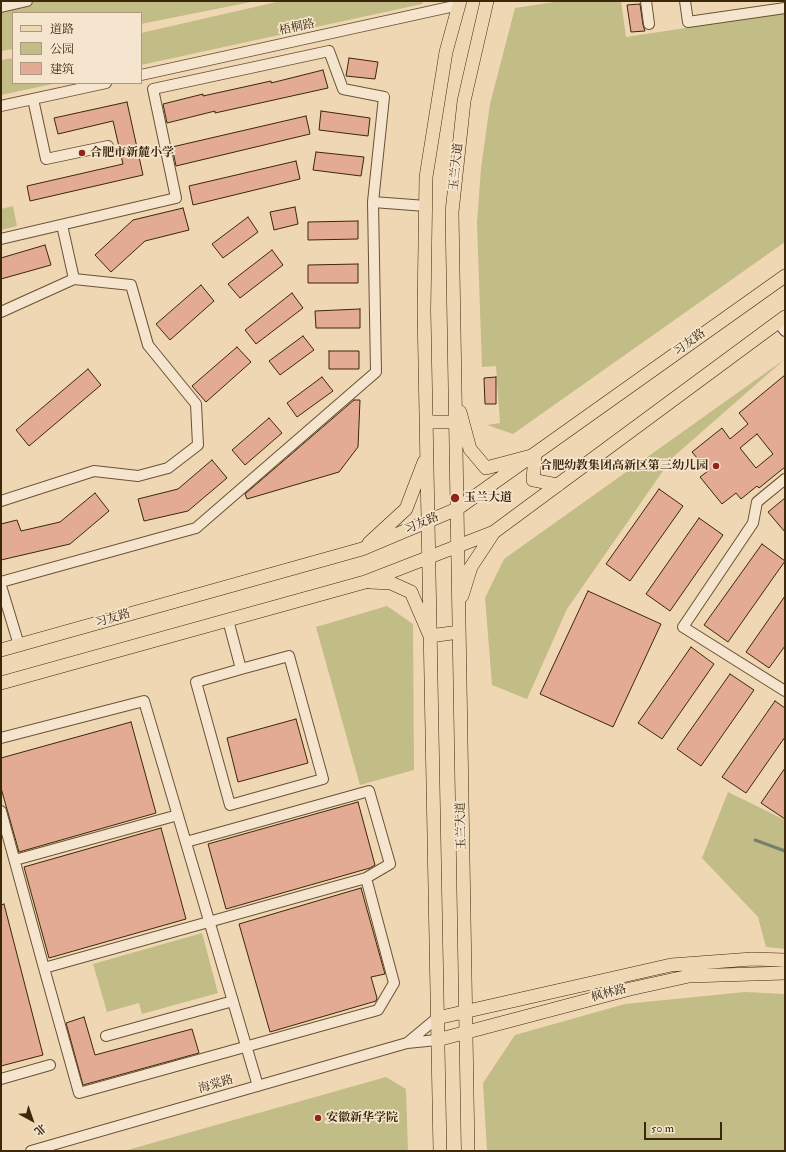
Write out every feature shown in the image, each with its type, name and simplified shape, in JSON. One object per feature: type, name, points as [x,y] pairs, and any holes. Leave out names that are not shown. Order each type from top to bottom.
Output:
[{"type":"main road","name":"玉兰大道","points":[[468,1151],[452,212],[464,101],[488,1]]},
{"type":"main road","points":[[440,1151],[426,457],[424,310],[426,177],[445,60],[459,3]]},
{"type":"main road","name":"习友路","points":[[1,650],[362,549],[457,509],[785,276]]},
{"type":"main road","points":[[1,683],[365,582],[494,532],[783,324]]},
{"type":"main road","points":[[455,394],[470,449],[486,468],[535,455],[533,480],[558,485]]},
{"type":"main road","points":[[426,422],[455,422]]},
{"type":"main road","points":[[362,549],[406,509],[426,457]]},
{"type":"main road","points":[[458,606],[471,567],[494,532]]},
{"type":"main road","points":[[365,582],[392,583],[411,592],[430,636]]},
{"type":"main road","points":[[430,636],[459,632]]},
{"type":"main road","name":"枫林路","points":[[437,1018],[671,965],[752,959],[785,960]]},
{"type":"main road","name":"枫林路","points":[[437,1040],[630,989],[689,976],[785,973]]},
{"type":"street","points":[[1,7],[28,1]]},
{"type":"street","points":[[646,1],[649,24]]},
{"type":"street","points":[[685,1],[688,22],[785,8],[784,1]]},
{"type":"street","name":"梧桐路","points":[[142,75],[459,3]]},
{"type":"street","points":[[1,239],[176,198],[153,89],[329,51],[343,89],[384,97],[373,202],[376,372],[196,528],[1,582]]},
{"type":"street","points":[[1,106],[101,84]]},
{"type":"street","points":[[33,99],[46,159],[108,146]]},
{"type":"street","points":[[373,202],[426,206]]},
{"type":"street","points":[[62,225],[74,279]]},
{"type":"street","points":[[1,312],[74,279],[131,285],[148,345],[196,404],[198,445],[168,468],[138,476],[94,470],[1,501]]},
{"type":"street","points":[[785,479],[757,502],[753,523],[683,627],[785,691]]},
{"type":"street","points":[[1,586],[19,645]]},
{"type":"street","points":[[228,620],[241,669]]},
{"type":"street","points":[[289,656],[323,779],[230,805],[196,682],[241,669],[289,656]]},
{"type":"street","points":[[1,738],[144,701],[258,1086]]},
{"type":"street","points":[[44,968],[210,923],[366,878],[390,864],[369,791],[186,842]]},
{"type":"street","points":[[1,811],[79,1093],[378,1010],[394,983],[366,878]]},
{"type":"street","points":[[15,860],[178,815]]},
{"type":"street","points":[[106,1036],[233,1001]]},
{"type":"street","name":"海棠路","points":[[407,1043],[437,1018]]},
{"type":"street","name":"海棠路","points":[[31,1151],[407,1043],[437,1040]]},
{"type":"street","points":[[1,1079],[50,1065]]},
{"type":"green space","points":[[1,1],[256,1],[142,24],[142,12],[12,12],[12,49],[1,51]]},
{"type":"green space","points":[[281,1],[424,1],[422,4],[142,65],[142,33]]},
{"type":"green space","points":[[561,1],[621,1],[626,37],[785,13],[785,242],[513,434],[487,425],[500,423],[496,366],[482,367],[477,223],[481,168],[490,104],[515,8]]},
{"type":"green space","points":[[12,58],[12,84],[52,84],[1,95],[1,60]]},
{"type":"green space","points":[[13,206],[17,226],[1,230],[1,209]]},
{"type":"green space","points":[[785,359],[672,458],[567,609],[527,699],[492,685],[485,598],[504,559]]},
{"type":"green space","points":[[387,606],[413,624],[414,770],[360,785],[316,627]]},
{"type":"green space","points":[[728,792],[785,820],[785,949],[766,947],[758,917],[702,858]]},
{"type":"green space","points":[[202,933],[218,993],[142,1014],[139,1003],[107,1012],[93,964]]},
{"type":"green space","points":[[745,992],[785,994],[785,1151],[487,1151],[483,1083],[515,1035],[625,1004]]},
{"type":"green space","name":"安徽新华学院","points":[[386,1077],[406,1089],[408,1151],[124,1151]]},
{"type":"building","points":[[640,4],[645,31],[631,32],[627,5]]},
{"type":"building","points":[[349,58],[378,62],[375,79],[346,76]]},
{"type":"building","points":[[323,70],[328,88],[215,113],[215,111],[167,123],[163,104],[203,94],[203,96],[271,81],[271,83]]},
{"type":"building","points":[[127,102],[143,175],[30,201],[27,186],[123,164],[113,121],[58,134],[54,118]]},
{"type":"building","points":[[321,111],[370,118],[368,136],[319,130]]},
{"type":"building","points":[[306,116],[310,134],[176,166],[172,147]]},
{"type":"building","points":[[316,152],[364,157],[361,176],[313,170]]},
{"type":"building","points":[[296,161],[300,179],[193,205],[189,186]]},
{"type":"building","points":[[295,207],[298,224],[274,230],[270,212]]},
{"type":"building","points":[[183,208],[189,230],[145,241],[111,272],[95,255],[133,220]]},
{"type":"building","points":[[248,217],[258,232],[223,258],[212,244]]},
{"type":"building","points":[[358,221],[358,239],[308,240],[308,222]]},
{"type":"building","points":[[45,245],[51,265],[1,279],[1,258]]},
{"type":"building","points":[[272,250],[283,265],[240,298],[228,284]]},
{"type":"building","points":[[358,264],[358,283],[308,283],[308,265]]},
{"type":"building","points":[[201,285],[214,301],[170,340],[156,324]]},
{"type":"building","points":[[292,293],[303,308],[256,344],[245,330]]},
{"type":"building","points":[[360,309],[360,328],[316,328],[315,311]]},
{"type":"building","points":[[303,336],[314,350],[280,375],[269,361]]},
{"type":"building","points":[[237,347],[251,362],[206,402],[192,386]]},
{"type":"building","points":[[329,351],[359,351],[359,369],[329,369]]},
{"type":"building","points":[[88,369],[101,385],[29,446],[16,430]]},
{"type":"building","points":[[785,375],[785,467],[759,488],[757,486],[741,499],[736,493],[722,504],[700,477],[708,471],[692,452],[722,428],[730,439],[748,424],[739,413]],"holes":[[[757,434],[773,454],[756,468],[740,448]]]},
{"type":"building","points":[[322,377],[333,391],[297,417],[287,403]]},
{"type":"building","points":[[496,377],[496,404],[485,404],[484,378]]},
{"type":"building","points":[[354,400],[360,400],[358,447],[339,472],[247,499],[245,494]]},
{"type":"building","points":[[269,418],[282,433],[245,465],[232,450]]},
{"type":"building","points":[[212,460],[227,478],[188,511],[144,521],[138,499],[178,489]]},
{"type":"building","points":[[659,489],[683,506],[630,581],[606,564]]},
{"type":"building","points":[[95,493],[109,511],[70,544],[1,560],[1,524],[17,520],[21,531],[60,522]]},
{"type":"building","points":[[785,498],[785,532],[768,512]]},
{"type":"building","points":[[699,518],[723,535],[670,611],[646,594]]},
{"type":"building","points":[[762,544],[785,561],[728,642],[704,625]]},
{"type":"building","points":[[588,591],[661,624],[613,727],[540,694]]},
{"type":"building","points":[[785,596],[785,646],[769,668],[746,652]]},
{"type":"building","points":[[691,647],[714,664],[662,739],[638,723]]},
{"type":"building","points":[[730,674],[754,690],[701,766],[677,749]]},
{"type":"building","points":[[775,701],[785,708],[785,737],[746,793],[722,777]]},
{"type":"building","points":[[296,719],[308,763],[238,782],[227,738]]},
{"type":"building","points":[[131,722],[156,813],[19,852],[1,788],[1,758]]},
{"type":"building","points":[[785,768],[785,819],[761,803]]},
{"type":"building","points":[[358,802],[375,865],[370,868],[226,909],[208,844]]},
{"type":"building","points":[[161,828],[186,919],[49,958],[24,867]]},
{"type":"building","points":[[361,888],[385,974],[371,977],[377,998],[376,1001],[270,1032],[239,924]]},
{"type":"building","points":[[4,904],[43,1055],[1,1066],[1,905]]},
{"type":"building","points":[[84,1017],[95,1055],[192,1029],[199,1053],[83,1085],[66,1023]]},
{"type":"waterway","points":[[755,840],[785,851]]},
{"type":"place","name":"合肥市新麓小学","points":[[82,153]]},
{"type":"place","name":"合肥幼教集团高新区第三幼儿园","points":[[716,466]]},
{"type":"place","name":"玉兰大道","points":[[455,498]]},
{"type":"place","name":"安徽新华学院","points":[[318,1118]]}]
